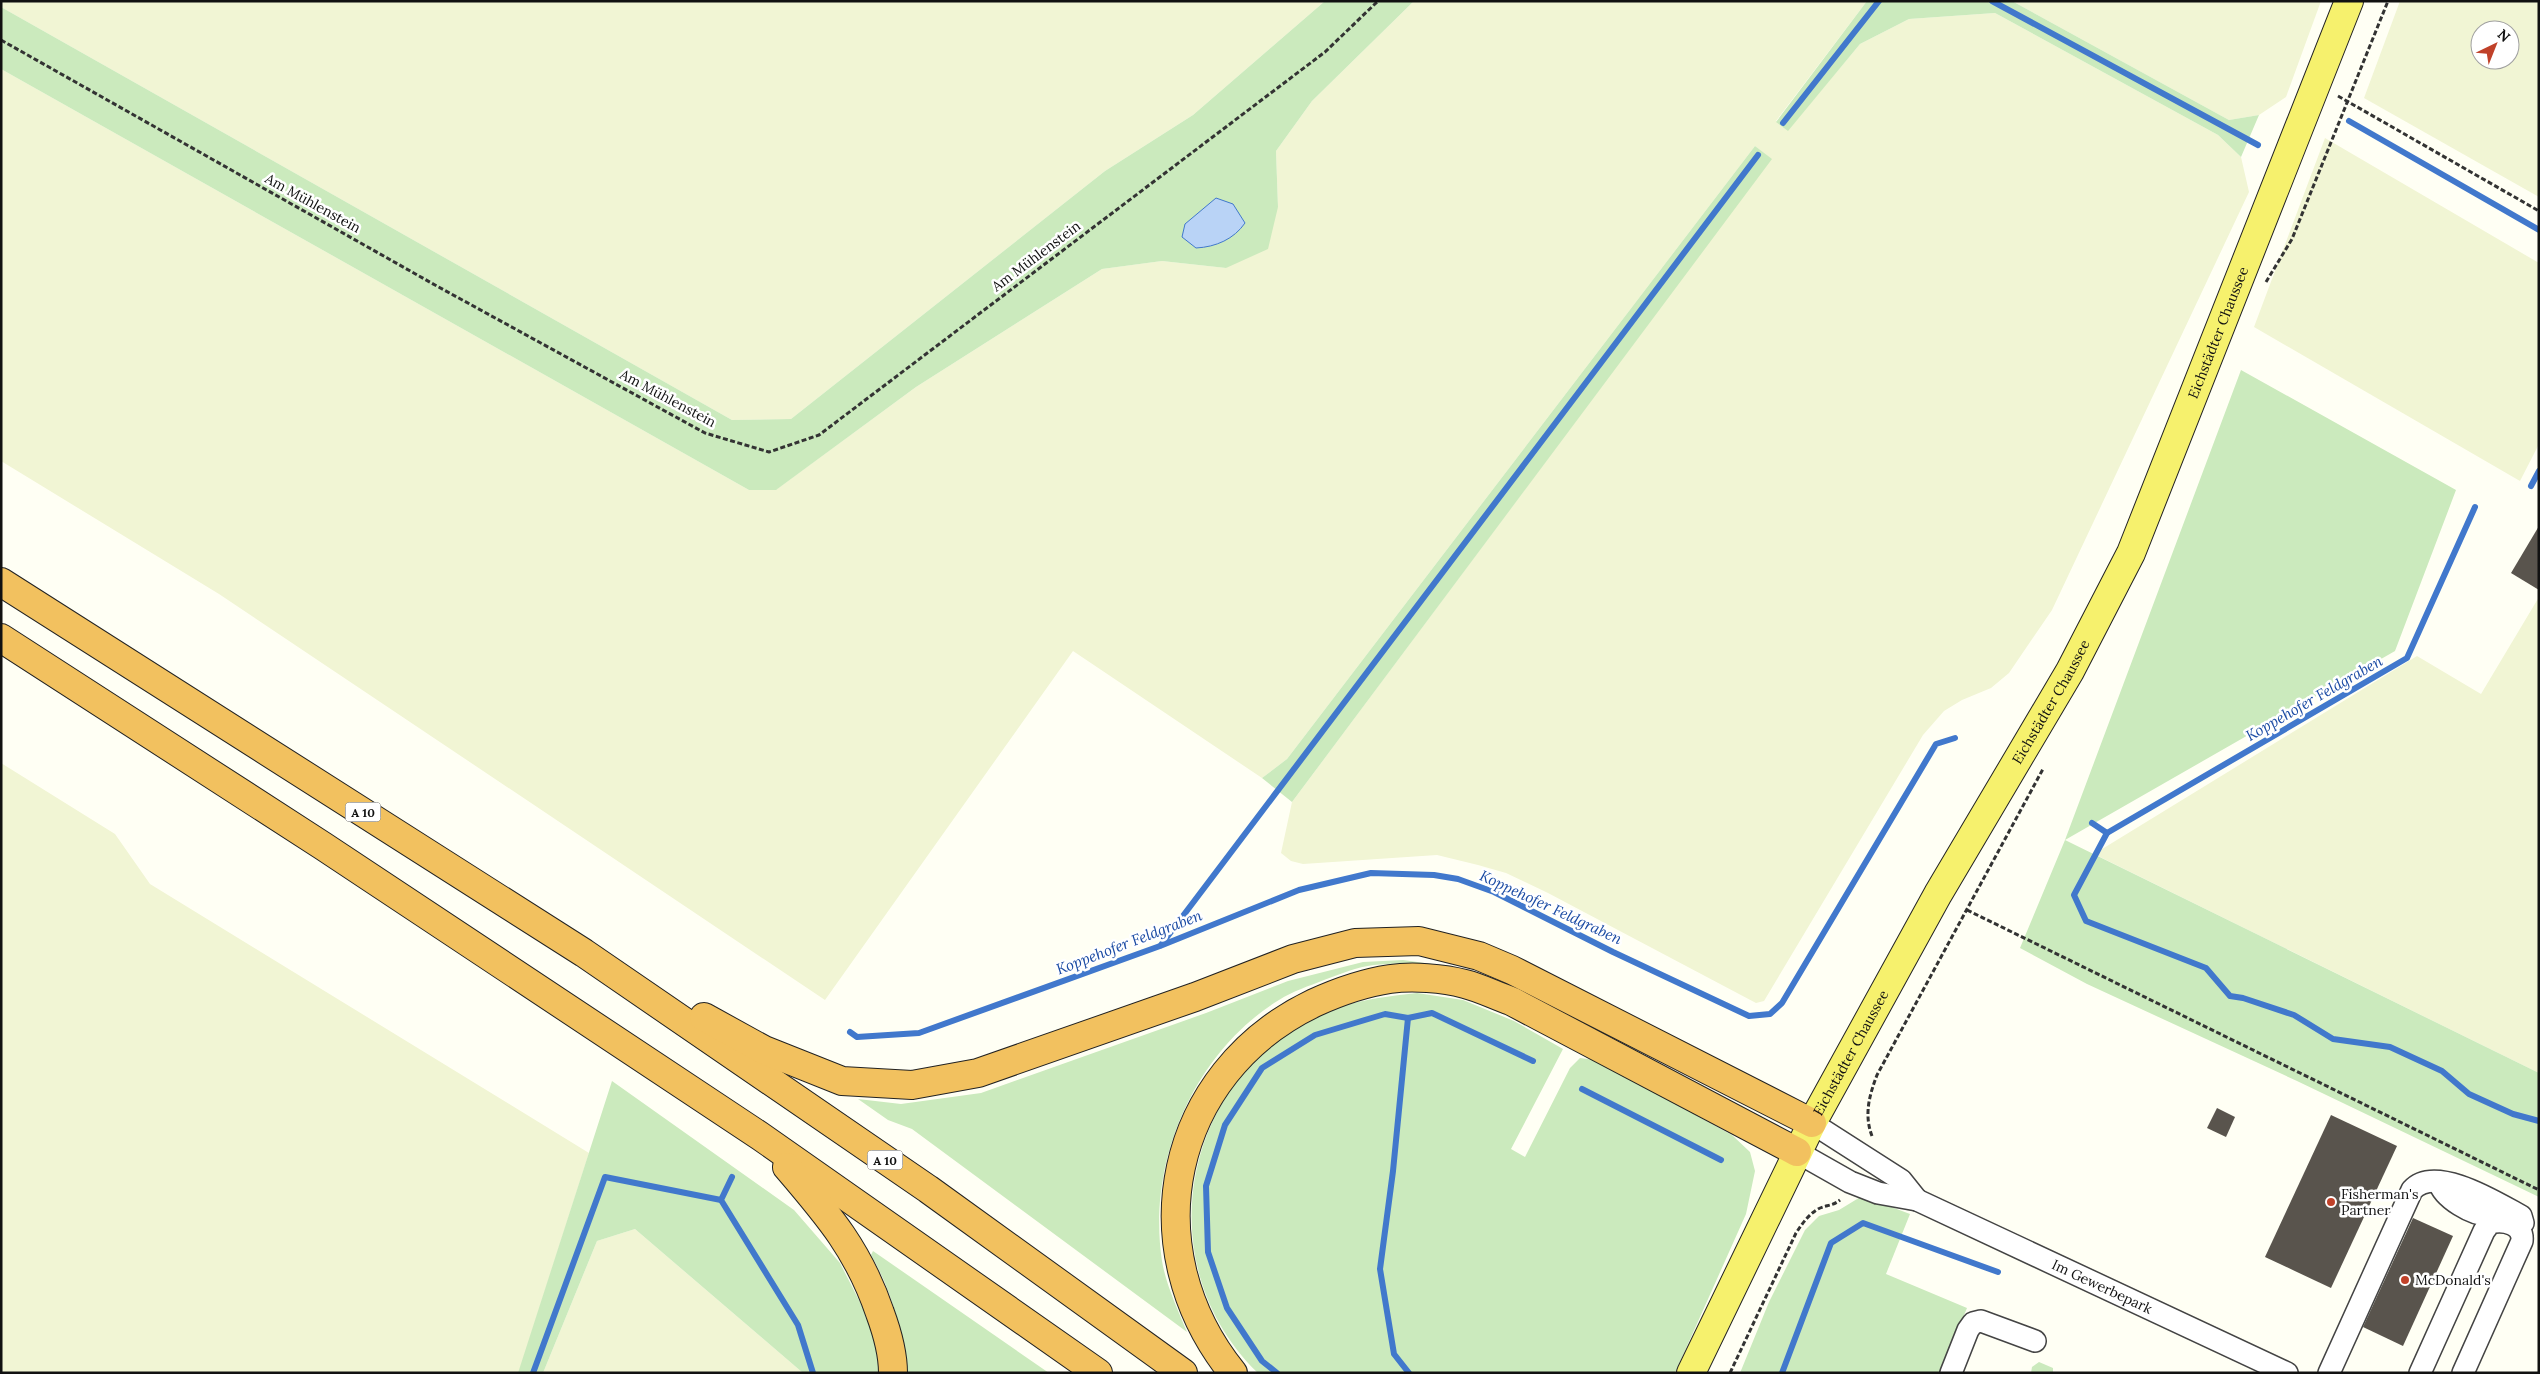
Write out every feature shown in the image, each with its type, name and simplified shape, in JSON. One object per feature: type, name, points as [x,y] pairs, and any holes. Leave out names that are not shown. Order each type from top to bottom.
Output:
[{"type":"highway","name":"A 10","points":[[1,582],[584,953],[928,1189],[1183,1373]]},
{"type":"highway","points":[[1,638],[323,846],[760,1136],[1098,1373]]},
{"type":"highway","points":[[584,953],[764,1050],[842,1081],[912,1086],[978,1073],[1194,998],[1293,959],[1355,943],[1419,941],[1479,956],[1512,970],[1812,1123]]},
{"type":"highway","points":[[1233,1373],[1222,1359],[1199,1319],[1182,1274],[1174,1208],[1185,1144],[1214,1085],[1250,1045],[1287,1016],[1339,992],[1390,979],[1428,979],[1464,983],[1511,1001],[1797,1152]]},
{"type":"highway","points":[[760,1136],[825,1211],[853,1251],[882,1318],[888,1339],[893,1373]]},
{"type":"main road","name":"Eichstädter Chaussee","points":[[1691,1373],[1812,1123],[1938,894],[2070,671],[2131,553],[2318,84],[2349,1]]},
{"type":"street","name":"Im Gewerbepark","points":[[1812,1123],[1901,1180],[1917,1200]]},
{"type":"street","name":"Im Gewerbepark","points":[[1797,1152],[1850,1182],[1869,1190],[1917,1200],[2287,1373]]},
{"type":"street","points":[[2329,1373],[2412,1190],[2419,1182],[2457,1184],[2521,1216],[2523,1224],[2518,1228]]},
{"type":"street","points":[[2420,1373],[2484,1231],[2490,1223],[2499,1221],[2518,1228],[2523,1236],[2522,1241],[2463,1373]]},
{"type":"street","points":[[1951,1373],[1968,1330],[1973,1323],[1981,1321],[2035,1341]]},
{"type":"path","name":"Am Mühlenstein","points":[[1,40],[435,284],[705,433],[769,452],[819,435],[1325,52],[1378,1]]},
{"type":"path","points":[[2318,84],[2539,211]]},
{"type":"path","points":[[1968,910],[2539,1190]]},
{"type":"path","points":[[1730,1373],[1796,1233],[1812,1214],[1820,1208],[1835,1204],[1841,1199]]},
{"type":"green space","points":[[1,1],[1325,1],[1193,115],[1105,171],[791,419],[732,420],[1,7]]},
{"type":"green space","points":[[1325,1],[1414,1],[1312,101],[1276,151],[1278,207],[1268,249],[1226,268],[1162,261],[1102,269],[916,387],[776,490],[749,490],[1,69],[1,7],[732,420],[791,419],[1105,171],[1193,115]]},
{"type":"green space","points":[[1414,1],[1867,1],[1776,121],[1788,130],[1860,44],[1909,19],[1995,13],[2218,135],[2241,157],[2249,192],[2052,610],[2009,673],[1991,688],[1962,700],[1944,711],[1923,735],[1764,1001],[1756,1003],[1548,893],[1506,873],[1437,855],[1303,864],[1291,861],[1281,853],[1292,802],[1771,159],[1755,146],[1287,759],[1262,778],[1073,651],[825,1000],[219,594],[1,461],[1,69],[749,490],[777,489],[916,387],[1102,269],[1162,261],[1226,268],[1278,207],[1276,151],[1312,101]]},
{"type":"green space","points":[[1867,1],[2012,1],[2229,120],[2259,115],[2241,157],[2218,135],[1995,13],[1909,19],[1860,44],[1788,131],[1776,122]]},
{"type":"green space","points":[[2012,1],[2321,1],[2286,97],[2259,115],[2229,120]]},
{"type":"green space","points":[[2400,1],[2539,1],[2539,197],[2364,98]]},
{"type":"green space","points":[[2325,138],[2539,263],[2539,444],[2520,481],[2254,327]]},
{"type":"green space","points":[[1755,146],[1772,159],[1292,802],[1262,778],[1287,759]]},
{"type":"green space","points":[[2241,370],[2456,490],[2395,651],[2065,840]]},
{"type":"green space","points":[[2539,597],[2539,1073],[2094,854],[2417,656],[2481,694]]},
{"type":"green space","points":[[1,763],[115,834],[150,884],[589,1153],[519,1372],[1,1373]]},
{"type":"green space","points":[[2065,840],[2539,1073],[2539,1197],[2297,1081],[2087,984],[2020,948]]},
{"type":"green space","points":[[1403,960],[1454,967],[1404,964],[1368,966],[1342,973],[1295,991],[1249,1022],[1222,1049],[1200,1080],[1183,1114],[1170,1149],[1162,1186],[1159,1224],[1162,1261],[1166,1279],[1187,1332],[912,1129],[888,1120],[858,1099],[901,1104],[981,1093],[1206,1013],[1288,981],[1363,962]]},
{"type":"green space","points":[[1417,993],[1463,1000],[1514,1021],[1563,1049],[1511,1149],[1525,1157],[1570,1068],[1580,1058],[1595,1060],[1732,1135],[1750,1152],[1755,1171],[1746,1214],[1675,1373],[1258,1373],[1225,1332],[1203,1287],[1193,1239],[1193,1190],[1204,1143],[1225,1098],[1256,1058],[1297,1025],[1339,1007]]},
{"type":"green space","points":[[612,1081],[794,1210],[840,1263],[865,1312],[878,1351],[879,1373],[803,1373],[635,1229],[597,1241],[543,1373],[518,1373]]},
{"type":"green space","points":[[1862,1196],[1910,1214],[1886,1274],[1967,1308],[1940,1373],[1740,1373],[1769,1302],[1805,1230],[1819,1216],[1839,1210]]},
{"type":"green space","points":[[635,1229],[803,1373],[543,1373],[597,1241]]},
{"type":"green space","points":[[873,1251],[1049,1373],[907,1373],[895,1312],[885,1283],[871,1255]]},
{"type":"green space","points":[[2039,1362],[2053,1368],[2053,1373],[2031,1373],[2032,1367]]},
{"type":"water","points":[[1216,198],[1233,204],[1245,223],[1230,238],[1211,246],[1196,248],[1182,237],[1185,224]]},
{"type":"building","points":[[2539,526],[2539,590],[2511,573]]},
{"type":"building","points":[[2217,1108],[2235,1117],[2226,1137],[2207,1128]]},
{"type":"building","name":"Fisherman's Partner","points":[[2331,1115],[2397,1146],[2331,1288],[2265,1257]]},
{"type":"building","name":"McDonald's","points":[[2413,1218],[2453,1236],[2403,1346],[2363,1327]]},
{"type":"waterway","points":[[1783,123],[1879,1]]},
{"type":"waterway","points":[[1992,1],[2258,145]]},
{"type":"waterway","points":[[2349,121],[2539,230]]},
{"type":"waterway","points":[[1161,945],[1758,155]]},
{"type":"waterway","name":"Koppehofer Feldgraben","points":[[2531,486],[2539,471]]},
{"type":"waterway","name":"Koppehofer Feldgraben","points":[[2092,823],[2107,833],[2407,658],[2475,507]]},
{"type":"waterway","name":"Koppehofer Feldgraben","points":[[850,1032],[857,1037],[919,1033],[1160,946],[1299,890],[1371,873],[1434,875],[1458,879],[1494,892],[1613,952],[1749,1016],[1770,1014],[1782,1003],[1936,744],[1955,738]]},
{"type":"waterway","points":[[2107,833],[2074,895],[2086,921],[2206,968],[2230,996],[2243,998],[2294,1015],[2333,1039],[2390,1047],[2442,1071],[2469,1094],[2513,1114],[2539,1121]]},
{"type":"waterway","points":[[1277,1373],[1262,1361],[1227,1308],[1208,1252],[1206,1186],[1225,1125],[1262,1068],[1315,1035],[1385,1014],[1408,1018],[1432,1013],[1533,1061]]},
{"type":"waterway","points":[[1408,1018],[1393,1171],[1380,1269],[1394,1354],[1409,1373]]},
{"type":"waterway","points":[[1582,1089],[1721,1160]]},
{"type":"waterway","points":[[533,1373],[605,1177],[721,1200]]},
{"type":"waterway","name":"Koppehofer Feldgraben","points":[[732,1177],[721,1200],[798,1325],[813,1373]]},
{"type":"waterway","points":[[1782,1373],[1831,1243],[1863,1223],[1998,1272]]},
{"type":"place","name":"Fisherman's Partner","points":[[2331,1202]]},
{"type":"place","name":"McDonald's","points":[[2405,1280]]}]
